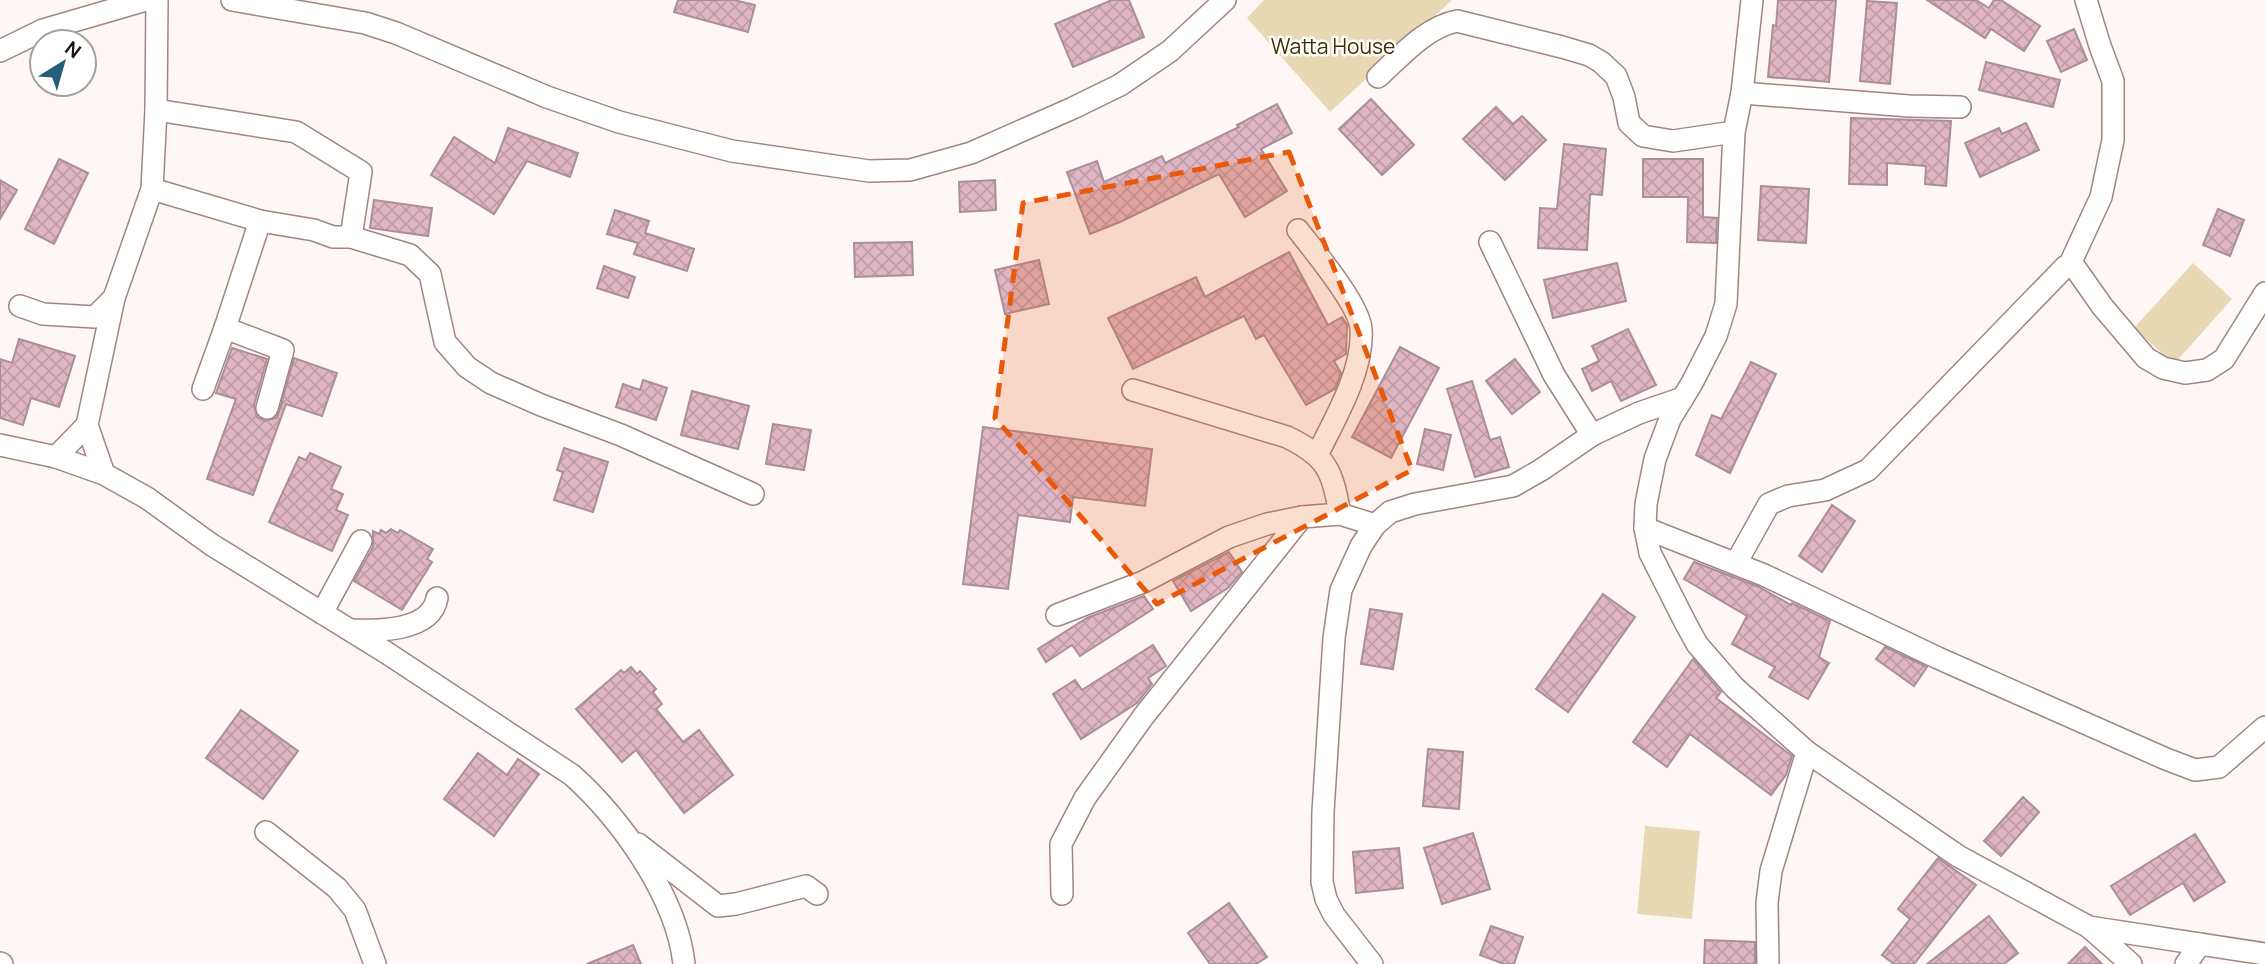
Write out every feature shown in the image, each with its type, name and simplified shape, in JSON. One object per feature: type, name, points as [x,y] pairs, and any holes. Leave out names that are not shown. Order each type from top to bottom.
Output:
[{"type":"street","points":[[104,474],[87,425],[114,298],[152,189],[157,0]]},
{"type":"street","points":[[232,0],[365,23],[396,33],[547,97],[619,122],[732,151],[869,172],[910,170],[971,153],[1073,108],[1119,85],[1170,51],[1225,0]]},
{"type":"street","points":[[1752,0],[1742,93],[1734,132],[1726,304],[1716,336],[1670,419],[1655,459],[1646,504],[1645,528],[1650,553],[1697,645],[1734,687],[1807,752],[1958,856],[2089,927],[2131,964]]},
{"type":"street","points":[[1736,563],[1769,504],[1788,496],[1825,490],[1868,470],[2061,270],[2069,266],[2101,197],[2113,140],[2113,81],[2086,0]]},
{"type":"street","points":[[0,51],[43,30],[139,1]]},
{"type":"street","points":[[1378,77],[1443,24],[1457,21],[1562,47],[1589,55],[1601,62],[1616,76],[1624,97],[1629,123],[1643,136],[1673,141],[1734,132]]},
{"type":"street","points":[[1742,93],[1909,106],[1960,107]]},
{"type":"street","points":[[156,110],[296,132],[361,172],[351,237]]},
{"type":"street","points":[[152,189],[260,221],[314,230],[332,237],[351,237],[410,255],[430,274],[445,342],[467,367],[491,383],[621,435],[753,494]]},
{"type":"street","points":[[203,389],[260,221]]},
{"type":"street","points":[[1298,230],[1331,271],[1348,298],[1361,327],[1359,352],[1352,379],[1317,455]]},
{"type":"street","points":[[1490,242],[1554,375],[1592,435]]},
{"type":"street","points":[[2069,266],[2076,269],[2102,306],[2146,358],[2163,368],[2185,373],[2207,370],[2224,359],[2265,293]]},
{"type":"street","points":[[20,306],[43,314],[95,317],[114,298]]},
{"type":"street","points":[[225,328],[283,350],[267,408]]},
{"type":"street","points":[[1133,390],[1287,437],[1305,446],[1317,455],[1334,480],[1340,514]]},
{"type":"street","points":[[1372,964],[1334,915],[1322,882],[1334,651],[1341,590],[1361,546],[1375,525],[1390,512],[1415,504],[1513,486],[1592,435],[1683,398]]},
{"type":"street","points":[[56,457],[87,425]]},
{"type":"street","points":[[0,445],[56,457],[104,474],[147,498],[212,545],[349,630],[572,775],[595,796],[628,836],[670,910],[682,946],[684,964]]},
{"type":"street","points":[[1058,615],[1143,582],[1229,537],[1267,524],[1302,517],[1340,514],[1375,525]]},
{"type":"street","points":[[1062,894],[1061,844],[1084,798],[1143,717],[1302,517]]},
{"type":"street","points":[[1645,528],[1736,563],[1938,658],[2195,770],[2219,766],[2265,727]]},
{"type":"street","points":[[322,613],[361,541]]},
{"type":"street","points":[[349,630],[382,631],[415,622],[428,614],[437,598]]},
{"type":"street","points":[[1768,964],[1767,904],[1771,871],[1807,752]]},
{"type":"street","points":[[265,832],[343,895],[355,910],[375,964]]},
{"type":"street","points":[[628,836],[719,906],[746,902],[806,886],[817,894]]},
{"type":"street","points":[[2089,927],[2265,954]]},
{"type":"street","points":[[2186,964],[2200,944]]},
{"type":"highlighted area","points":[[1289,152],[1412,470],[1157,604],[995,418],[1023,203]]},
{"type":"green space","name":"Watta House","points":[[1264,0],[1452,0],[1330,112],[1247,18]]},
{"type":"green space","points":[[2193,263],[2232,299],[2174,364],[2134,328]]},
{"type":"green space","points":[[1645,826],[1700,831],[1692,919],[1637,914]]},
{"type":"building","points":[[678,0],[734,0],[755,5],[748,32],[674,12]]},
{"type":"building","points":[[1112,0],[1129,0],[1144,37],[1073,67],[1055,24]]},
{"type":"building","points":[[1778,0],[1836,0],[1829,82],[1768,77]]},
{"type":"building","points":[[1927,0],[1976,0],[1989,8],[1994,0],[2001,0],[2040,26],[2024,51],[1991,29],[1985,38]]},
{"type":"building","points":[[1867,1],[1897,3],[1890,84],[1860,81]]},
{"type":"building","points":[[2074,29],[2087,60],[2061,72],[2047,41]]},
{"type":"building","points":[[1986,62],[2060,80],[2053,107],[1979,90]]},
{"type":"building","points":[[1371,99],[1414,145],[1382,175],[1339,129]]},
{"type":"building","points":[[1277,104],[1292,133],[1261,149],[1287,191],[1245,217],[1219,174],[1090,234],[1067,172],[1097,161],[1104,182],[1162,156],[1165,163],[1239,127],[1237,125]]},
{"type":"building","points":[[1496,107],[1513,124],[1522,116],[1546,140],[1505,180],[1463,139]]},
{"type":"building","points":[[1851,118],[1951,121],[1946,186],[1925,184],[1926,166],[1887,163],[1887,185],[1849,184]]},
{"type":"building","points":[[2026,123],[2039,150],[1980,177],[1965,143],[1999,128],[2002,134]]},
{"type":"building","points":[[508,128],[578,153],[570,177],[527,161],[494,214],[431,175],[454,137],[495,163]]},
{"type":"building","points":[[1564,144],[1606,149],[1602,195],[1590,194],[1587,250],[1538,248],[1540,208],[1557,209]]},
{"type":"building","points":[[59,159],[88,173],[54,244],[25,229]]},
{"type":"building","points":[[1643,159],[1703,159],[1703,217],[1717,218],[1716,243],[1687,242],[1688,197],[1643,197]]},
{"type":"building","points":[[0,180],[17,190],[0,219]]},
{"type":"building","points":[[995,180],[996,210],[960,212],[959,182]]},
{"type":"building","points":[[1761,186],[1809,189],[1806,243],[1758,240]]},
{"type":"building","points":[[374,200],[432,208],[428,236],[370,228]]},
{"type":"building","points":[[2218,209],[2244,220],[2230,256],[2203,245]]},
{"type":"building","points":[[615,210],[649,221],[645,233],[694,249],[687,271],[634,254],[638,243],[607,234]]},
{"type":"building","points":[[912,242],[913,275],[855,277],[854,243]]},
{"type":"building","points":[[1289,252],[1328,325],[1342,317],[1347,325],[1346,354],[1334,361],[1341,373],[1335,389],[1306,405],[1264,335],[1256,339],[1244,316],[1133,369],[1108,318],[1196,277],[1205,297]]},
{"type":"building","points":[[1039,260],[1049,304],[1005,314],[995,270]]},
{"type":"building","points":[[1617,263],[1626,301],[1553,318],[1544,280]]},
{"type":"building","points":[[604,266],[635,277],[628,298],[597,288]]},
{"type":"building","points":[[1628,329],[1656,385],[1621,401],[1611,381],[1592,391],[1582,369],[1599,361],[1592,346]]},
{"type":"building","points":[[19,339],[75,356],[59,407],[31,398],[23,425],[0,418],[0,359],[12,363]]},
{"type":"building","points":[[1400,347],[1439,368],[1391,458],[1352,437]]},
{"type":"building","points":[[232,348],[267,359],[254,405],[257,417],[264,421],[276,418],[279,412],[294,358],[337,373],[322,416],[286,404],[253,495],[207,479],[236,399],[216,393]]},
{"type":"building","points":[[1515,359],[1540,392],[1512,414],[1486,381]]},
{"type":"building","points":[[1751,362],[1776,374],[1730,473],[1696,455],[1712,415],[1721,419]]},
{"type":"building","points":[[643,380],[667,388],[656,420],[616,407],[623,384],[640,390]]},
{"type":"building","points":[[1472,381],[1490,440],[1500,437],[1509,467],[1475,477],[1447,389]]},
{"type":"building","points":[[692,391],[749,406],[738,449],[681,435]]},
{"type":"building","points":[[773,424],[811,430],[804,470],[766,464]]},
{"type":"building","points":[[983,427],[1152,449],[1145,506],[1073,497],[1070,522],[1018,515],[1008,589],[963,584]]},
{"type":"building","points":[[1425,429],[1451,435],[1443,470],[1417,464]]},
{"type":"building","points":[[564,448],[608,462],[593,512],[554,500],[563,472],[557,470]]},
{"type":"building","points":[[310,453],[341,467],[331,489],[343,494],[336,510],[348,515],[332,551],[269,522],[299,457],[306,460]]},
{"type":"building","points":[[1832,505],[1855,521],[1822,572],[1799,556]]},
{"type":"building","points":[[391,529],[398,533],[400,530],[433,549],[427,559],[432,562],[402,610],[354,581],[373,547],[373,531],[379,534],[381,530],[386,533]]},
{"type":"building","points":[[1229,552],[1242,572],[1228,588],[1191,611],[1173,581]]},
{"type":"building","points":[[1694,562],[1759,587],[1791,605],[1792,603],[1830,621],[1819,657],[1829,663],[1808,699],[1769,677],[1775,667],[1732,644],[1747,616],[1684,579]]},
{"type":"building","points":[[1603,594],[1635,617],[1568,712],[1536,689]]},
{"type":"building","points":[[1144,596],[1153,609],[1080,656],[1072,645],[1046,662],[1038,649],[1087,618]]},
{"type":"building","points":[[1370,609],[1402,614],[1393,669],[1361,664]]},
{"type":"building","points":[[1153,645],[1166,666],[1148,678],[1152,684],[1137,703],[1081,739],[1053,694],[1075,680],[1082,690]]},
{"type":"building","points":[[1885,647],[1927,667],[1914,686],[1876,659]]},
{"type":"building","points":[[1693,659],[1721,692],[1716,698],[1792,756],[1786,775],[1771,795],[1690,734],[1667,767],[1633,742]]},
{"type":"building","points":[[631,667],[637,674],[640,671],[656,689],[653,692],[662,704],[656,709],[683,742],[699,730],[733,775],[684,813],[636,750],[622,762],[576,709],[621,670],[624,673]]},
{"type":"building","points":[[241,710],[298,751],[263,799],[206,758]]},
{"type":"building","points":[[1428,749],[1463,752],[1459,809],[1423,806]]},
{"type":"building","points":[[478,753],[507,775],[518,759],[539,774],[494,836],[444,799]]},
{"type":"building","points":[[2023,797],[2039,812],[2001,856],[1984,841]]},
{"type":"building","points":[[1473,833],[1490,889],[1442,904],[1424,848]]},
{"type":"building","points":[[2195,834],[2225,882],[2194,901],[2183,883],[2130,915],[2111,886]]},
{"type":"building","points":[[1399,848],[1403,888],[1356,893],[1353,852]]},
{"type":"building","points":[[1938,858],[1976,885],[1914,964],[1894,964],[1882,955],[1910,919],[1898,909]]},
{"type":"building","points":[[1229,903],[1267,957],[1256,964],[1210,964],[1188,933]]},
{"type":"building","points":[[1989,916],[2018,953],[2004,964],[1927,964]]},
{"type":"building","points":[[1491,926],[1523,937],[1514,964],[1504,964],[1480,955]]},
{"type":"building","points":[[1705,940],[1755,942],[1755,964],[1704,964]]},
{"type":"building","points":[[633,945],[641,964],[587,964]]},
{"type":"building","points":[[2085,947],[2102,964],[2068,964]]}]
